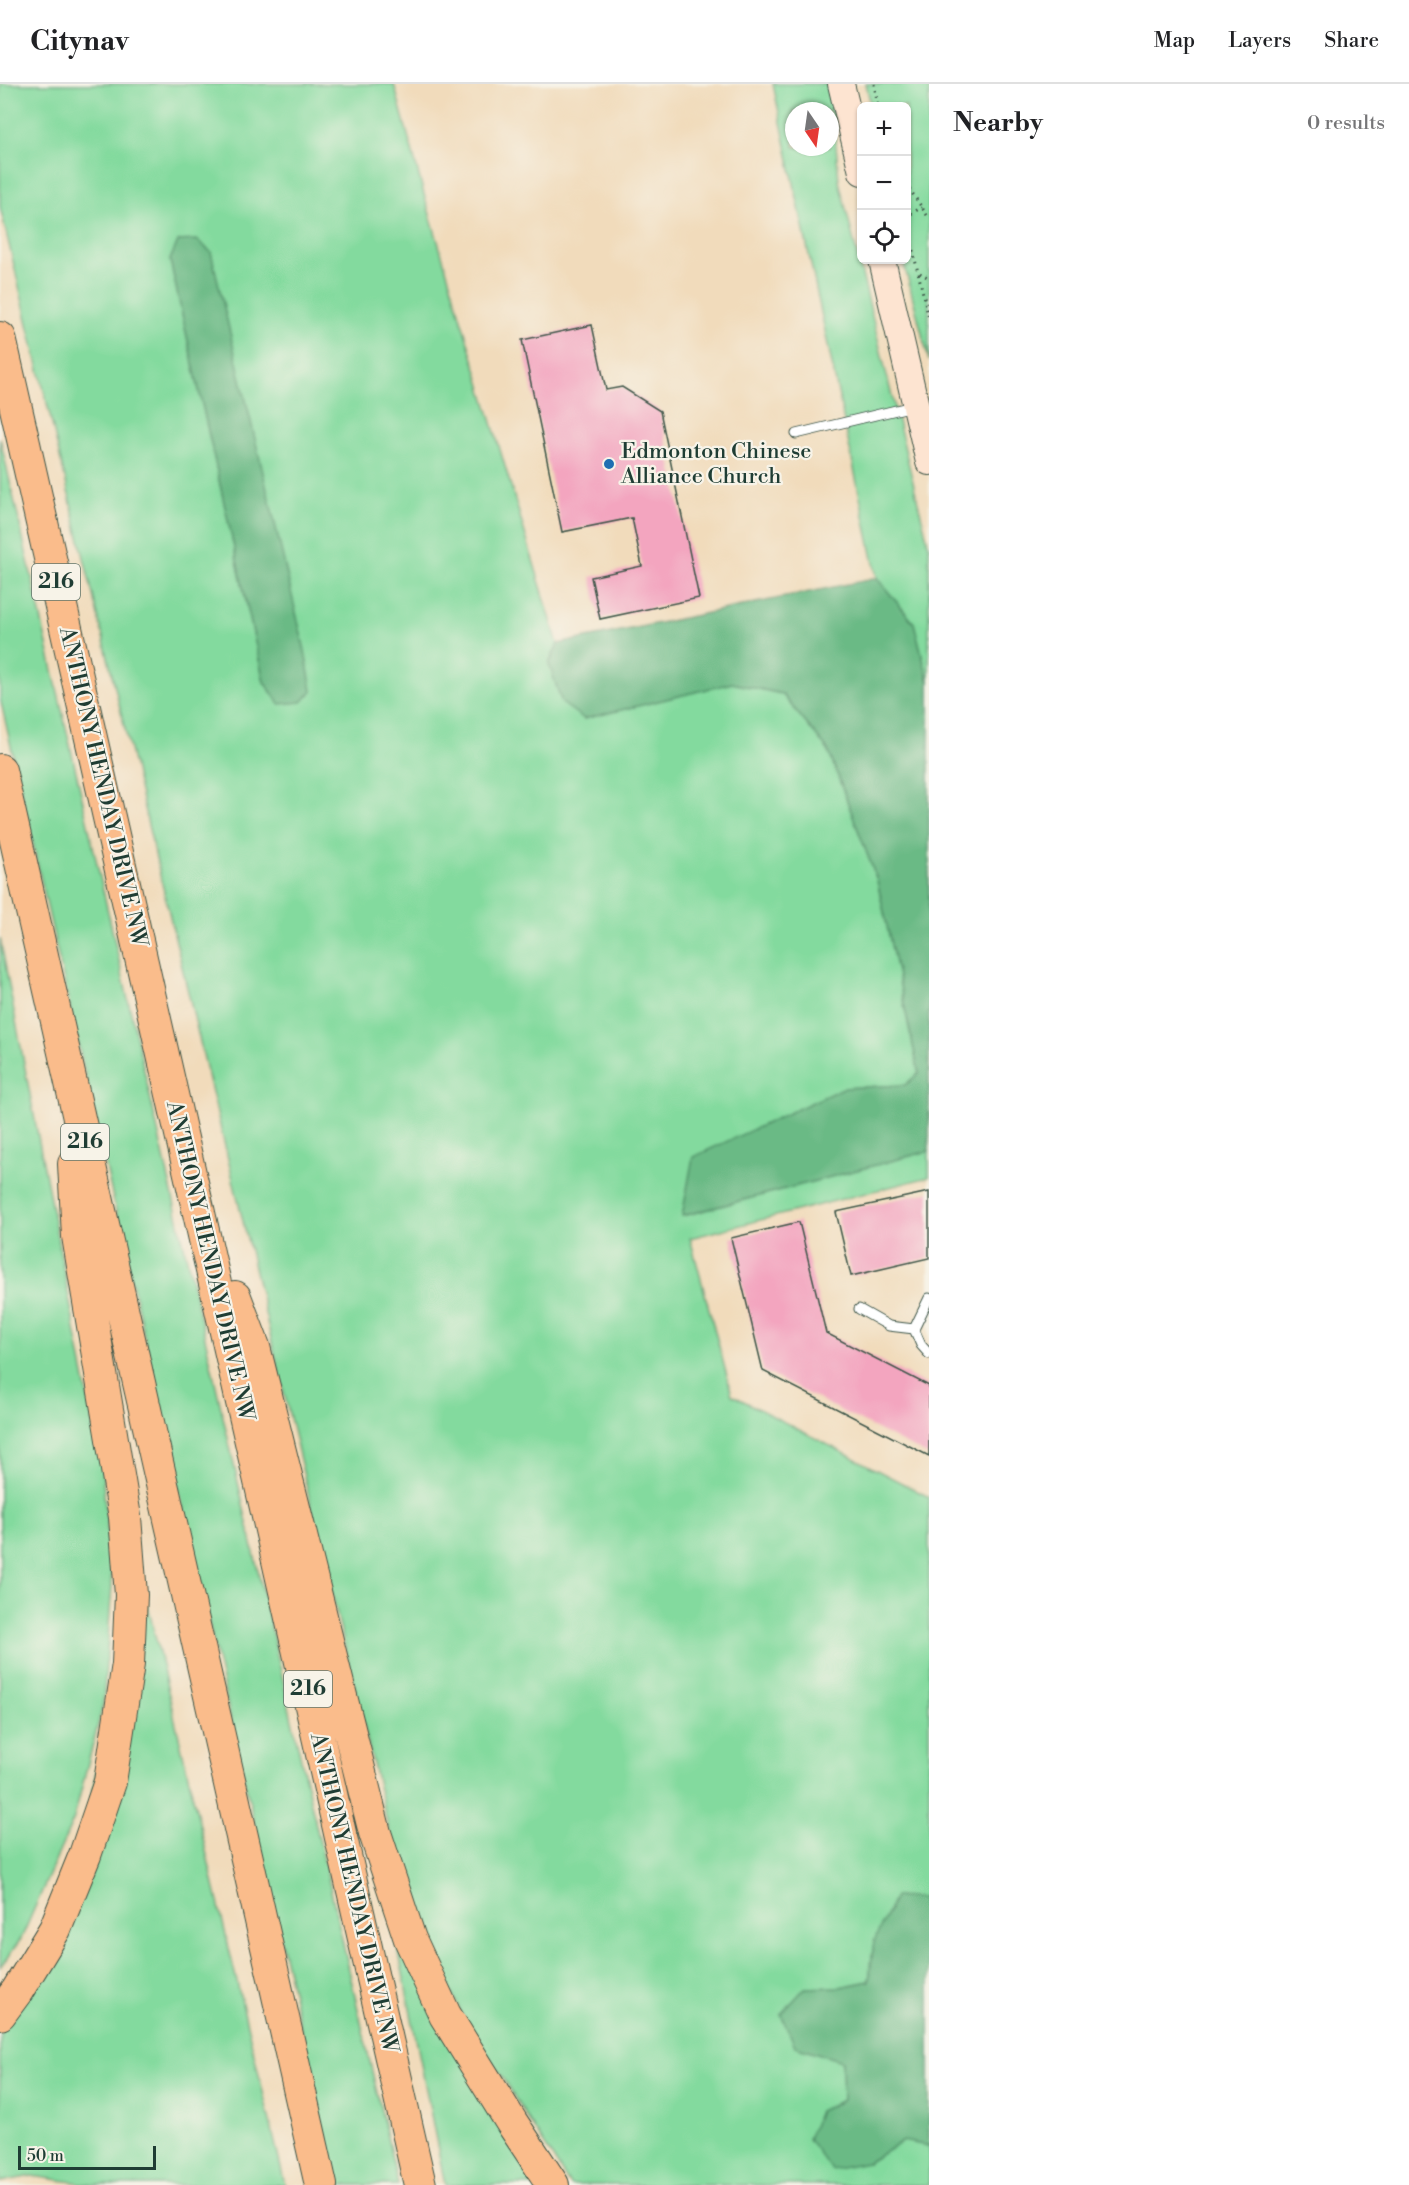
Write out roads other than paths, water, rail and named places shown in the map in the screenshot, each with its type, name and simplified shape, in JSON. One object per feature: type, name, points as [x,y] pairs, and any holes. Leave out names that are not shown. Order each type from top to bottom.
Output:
[{"type":"highway","name":"ANTHONY HENDAY DRIVE NW","points":[[0,338],[420,2185]]},
{"type":"highway","name":"216","points":[[0,770],[321,2185]]},
{"type":"highway","points":[[0,2014],[55,1929],[85,1855],[110,1782],[128,1664],[131,1595],[125,1517],[78,1236],[68,1071]]},
{"type":"highway","points":[[195,1192],[254,1347],[375,1833],[410,1939],[446,2015],[553,2185]]},
{"type":"main road","points":[[841,84],[857,156]]},
{"type":"main road","points":[[883,264],[921,408],[929,462]]},
{"type":"lane","points":[[796,434],[921,408]]},
{"type":"lane","points":[[929,1298],[914,1329],[921,1345],[929,1354]]},
{"type":"lane","points":[[859,1309],[889,1326],[914,1329]]},
{"type":"place","name":"Edmonton Chinese Alliance Church","points":[[609,464]]}]
